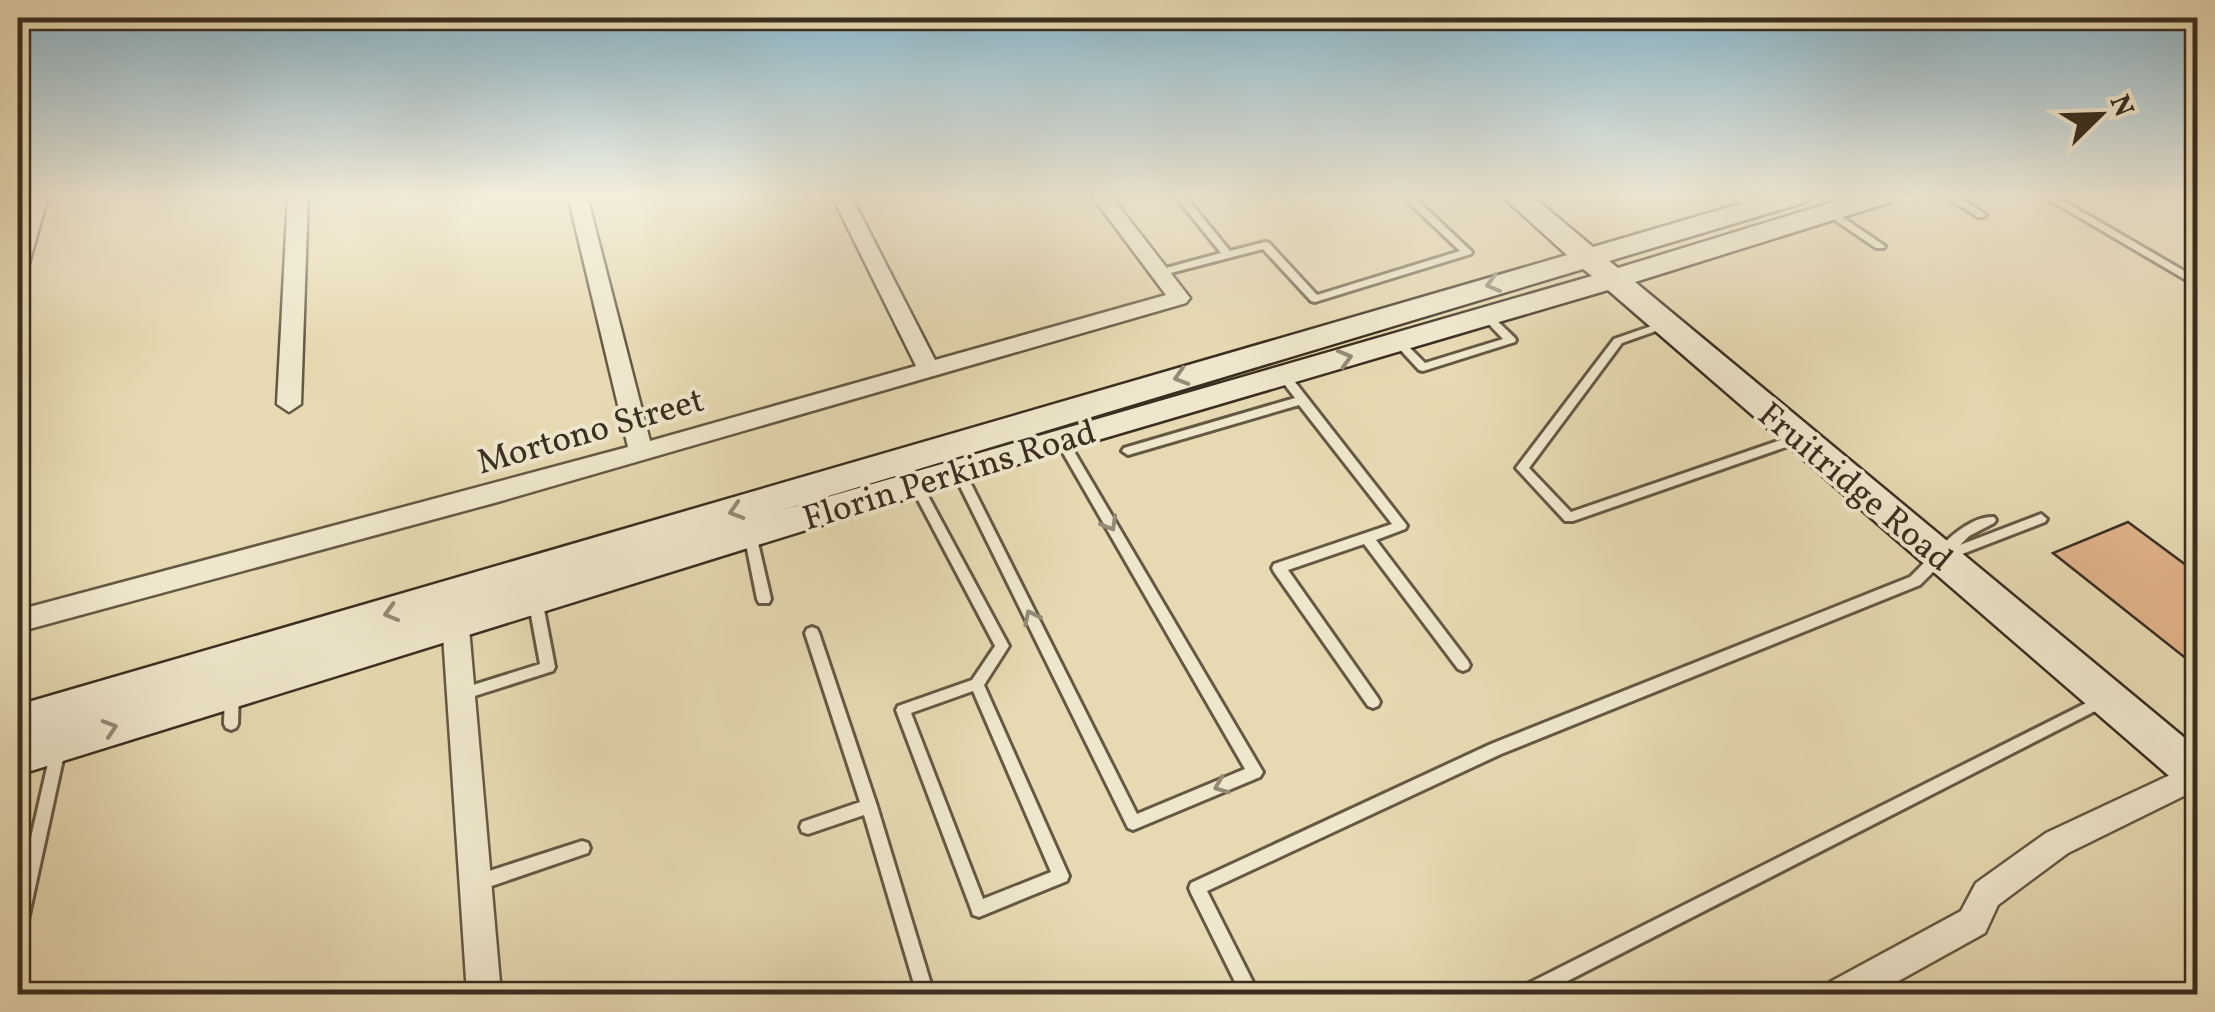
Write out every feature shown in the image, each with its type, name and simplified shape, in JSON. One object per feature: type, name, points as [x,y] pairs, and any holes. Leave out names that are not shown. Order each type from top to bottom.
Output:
[{"type":"main road","name":"Fruitridge Road","points":[[1570,243],[2197,775]]},
{"type":"main road","name":"Florin Perkins Road","points":[[18,757],[62,726],[910,472],[1626,243]]},
{"type":"main road","name":"Florin Perkins Road","points":[[18,722],[62,726],[232,706],[454,608],[535,597],[750,534],[910,472],[958,470],[1061,440],[1292,388],[1399,343],[1725,243]]},
{"type":"street","points":[[289,404],[296,243]]},
{"type":"street","points":[[589,243],[641,452]]},
{"type":"street","points":[[866,243],[929,370]]},
{"type":"street","points":[[1137,243],[1159,272]]},
{"type":"street","name":"Mortono Street","points":[[18,621],[641,452],[1179,298],[1159,272]]},
{"type":"street","points":[[454,608],[484,994]]},
{"type":"street","points":[[1842,994],[1973,922],[1987,894],[2056,844],[2197,775]]},
{"type":"lane","points":[[1218,243],[1228,255]]},
{"type":"lane","points":[[1159,272],[1265,245],[1315,299],[1468,252],[1458,243]]},
{"type":"lane","points":[[1877,243],[1880,246]]},
{"type":"lane","points":[[2128,243],[2198,284]]},
{"type":"lane","points":[[1666,324],[1618,340],[1522,468],[1569,518],[1800,438]]},
{"type":"lane","points":[[1128,452],[1292,388],[1401,526],[1280,568],[1372,702]]},
{"type":"lane","points":[[958,470],[1133,823],[1255,772],[1061,440]]},
{"type":"lane","points":[[910,472],[1002,646],[977,684],[903,710],[979,909],[1060,876],[977,684]]},
{"type":"lane","points":[[1941,558],[2041,519]]},
{"type":"lane","points":[[1250,994],[1197,888],[1496,749],[1915,581],[1964,533],[1990,520]]},
{"type":"lane","points":[[750,534],[764,599]]},
{"type":"lane","points":[[1366,538],[1464,665]]},
{"type":"lane","points":[[459,695],[548,667],[535,597]]},
{"type":"lane","points":[[812,632],[926,994]]},
{"type":"lane","points":[[1525,994],[2107,698]]},
{"type":"lane","points":[[18,926],[62,726]]},
{"type":"lane","points":[[808,827],[869,806]]},
{"type":"lane","points":[[475,884],[582,848]]},
{"type":"building","points":[[2128,522],[2198,574],[2198,668],[2053,553]]}]
